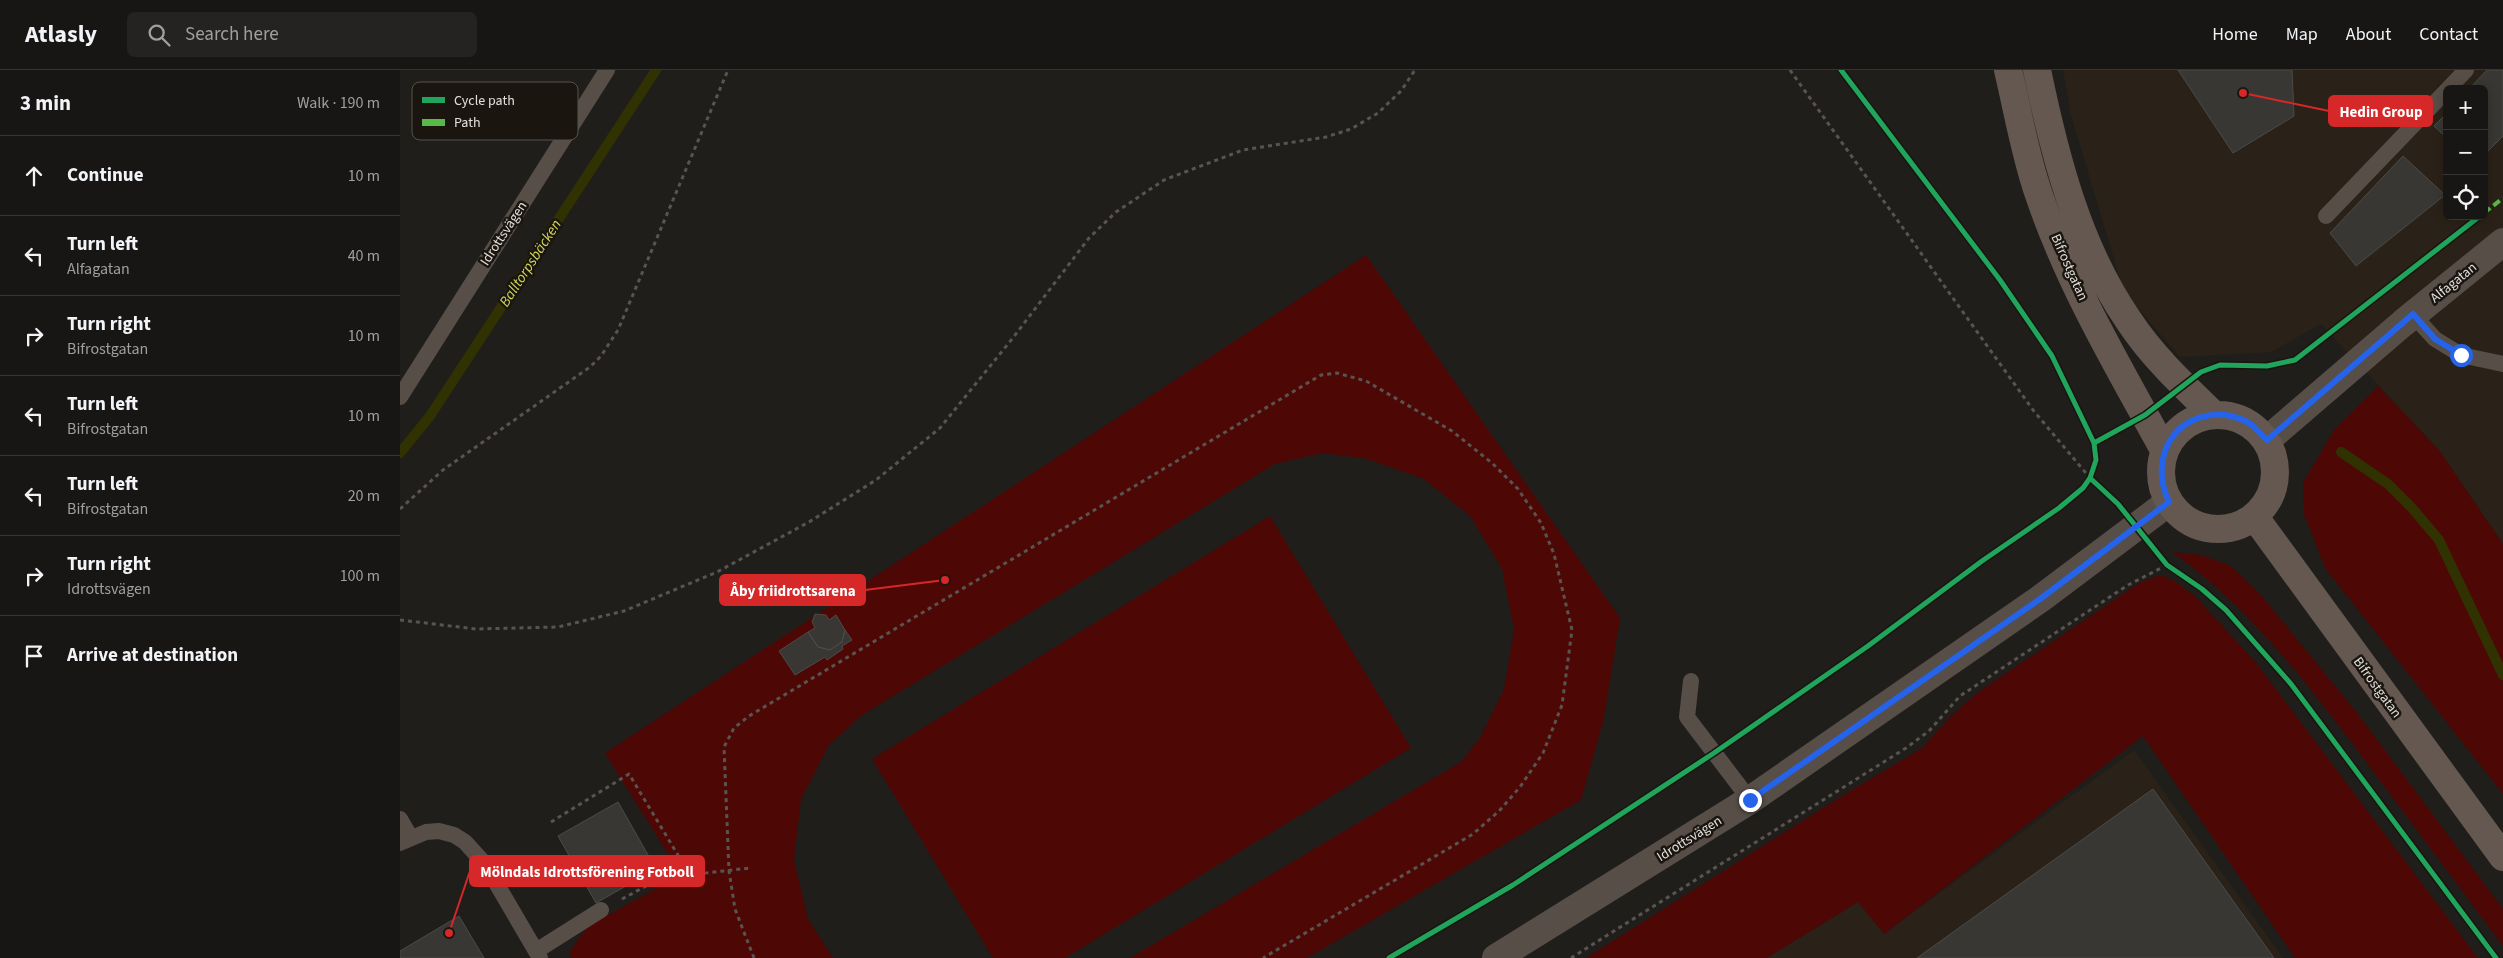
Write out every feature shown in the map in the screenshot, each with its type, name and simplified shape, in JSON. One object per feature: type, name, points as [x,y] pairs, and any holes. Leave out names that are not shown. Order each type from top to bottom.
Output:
[{"type":"main road","name":"Bifrostgatan","points":[[2008,70],[2039,196],[2069,270],[2164,450]]},
{"type":"main road","name":"Bifrostgatan","points":[[2037,70],[2051,136],[2081,228],[2098,268],[2130,322],[2152,352],[2213,414]]},
{"type":"main road","points":[[2213,414],[2233,416],[2252,425],[2267,440],[2276,467],[2275,481],[2271,494],[2254,516],[2237,526],[2208,528],[2182,516],[2169,502],[2161,480],[2160,468],[2164,450],[2175,433],[2198,417],[2213,414]]},
{"type":"main road","name":"Bifrostgatan","points":[[2254,516],[2503,857]]},
{"type":"street","name":"Alfagatan","points":[[2267,440],[2413,314],[2503,242]]},
{"type":"street","name":"Idrottsvägen","points":[[1496,958],[1750,800],[2040,599],[2169,502]]},
{"type":"lane","name":"Idrottsvägen","points":[[578,116],[607,70]]},
{"type":"lane","points":[[2451,85],[2466,70]]},
{"type":"lane","points":[[2326,216],[2443,93]]},
{"type":"lane","name":"Idrottsvägen","points":[[400,397],[563,140]]},
{"type":"lane","points":[[2413,314],[2435,339],[2461,355],[2503,364]]},
{"type":"lane","points":[[1691,681],[1687,717],[1750,800]]},
{"type":"lane","points":[[400,819],[406,840],[426,832],[439,832],[454,836],[474,850],[485,864],[538,954],[600,910]]},
{"type":"path","points":[[400,509],[444,470],[590,367],[601,356],[618,330],[728,70]]},
{"type":"path","points":[[400,620],[476,629],[558,627],[624,611],[717,572],[810,522],[876,480],[940,428],[1012,339],[1088,238],[1116,212],[1164,180],[1243,150],[1326,137],[1351,129],[1378,113],[1401,91],[1415,70]]},
{"type":"path","points":[[1790,70],[2033,410],[2090,478]]},
{"type":"path","points":[[754,958],[735,909],[729,871],[724,747],[734,728],[748,716],[1321,375],[1337,373],[1366,381],[1452,431],[1492,464],[1518,489],[1541,523],[1554,554],[1572,630],[1570,649],[1562,705],[1542,753],[1520,787],[1500,811],[1472,834],[1263,958]]},
{"type":"path","points":[[1572,958],[1906,748],[1929,731],[1960,696],[2128,585],[2167,565]]},
{"type":"path","points":[[551,822],[629,774],[690,875]]},
{"type":"path","points":[[600,910],[661,878],[750,868]]},
{"type":"shaded area","points":[[2063,70],[2503,70],[2503,544],[2439,450],[2321,324],[2271,352],[2180,357],[2124,292],[2071,115]]},
{"type":"shaded area","points":[[1366,255],[1620,618],[1604,718],[1581,800],[1307,958],[1130,958],[1461,762],[1480,738],[1504,689],[1514,629],[1502,569],[1471,517],[1424,479],[1367,459],[1323,453],[1275,464],[862,715],[829,745],[801,799],[794,860],[808,919],[833,958],[571,958],[570,951],[588,926],[681,875],[605,753]]},
{"type":"shaded area","points":[[2378,386],[2439,450],[2503,544],[2503,794],[2325,568],[2304,514],[2303,483],[2334,430]]},
{"type":"shaded area","points":[[1270,516],[1411,748],[1065,958],[993,958],[872,759]]},
{"type":"shaded area","points":[[2172,552],[2202,555],[2231,566],[2261,595],[2358,714],[2503,909],[2503,946],[2301,677],[2228,598]]},
{"type":"shaded area","points":[[2160,575],[2173,580],[2195,596],[2257,664],[2478,958],[2295,958],[2143,736],[1884,934],[1858,902],[1767,958],[1586,958],[1837,799],[1922,748],[1950,717],[1977,693],[2139,583]]},
{"type":"shaded area","points":[[2134,750],[2283,958],[1767,958],[1858,902],[1884,934]]},
{"type":"building","points":[[2178,70],[2292,70],[2294,116],[2233,153]]},
{"type":"building","points":[[2487,70],[2503,70],[2503,136],[2488,151],[2488,85],[2473,85]]},
{"type":"building","points":[[2443,117],[2443,134],[2434,126]]},
{"type":"building","points":[[2403,156],[2443,193],[2443,197],[2356,266],[2330,233]]},
{"type":"building","points":[[815,614],[826,615],[829,620],[836,615],[845,630],[842,642],[830,650],[818,647],[808,632],[815,628],[812,622]]},
{"type":"building","points":[[845,630],[852,640],[842,646],[843,649],[827,660],[825,657],[795,675],[779,651],[808,632],[818,647],[830,650],[842,642]]},
{"type":"building","points":[[2153,789],[2274,958],[1917,958]]},
{"type":"building","points":[[618,802],[656,869],[596,903],[558,836]]},
{"type":"building","points":[[459,916],[484,958],[400,958],[400,951]]},
{"type":"waterway","name":"Balltorpsbäcken","points":[[400,453],[430,416],[656,70]]},
{"type":"waterway","points":[[2341,452],[2388,484],[2412,508],[2439,540],[2503,675]]},
{"type":"marked path","points":[[2488,210],[2503,198]]},
{"type":"cycle path","points":[[1389,958],[1513,885],[1714,753],[1868,646],[1982,561],[2059,508],[2083,488],[2090,478],[2096,460],[2094,443],[2052,356],[2000,280],[1841,70]]},
{"type":"cycle path","points":[[2094,443],[2145,415],[2201,372],[2220,365],[2267,366],[2295,360],[2475,220]]},
{"type":"cycle path","points":[[2090,478],[2118,504],[2167,565],[2202,589],[2226,610],[2291,684],[2496,958]]},
{"type":"place","name":"Hedin Group","points":[[2243,93]]},
{"type":"place","name":"Åby friidrottsarena","points":[[945,580]]},
{"type":"place","name":"Mölndals Idrottsförening Fotboll","points":[[449,933]]},
{"type":"route","points":[[1750,800],[2040,599],[2169,502],[2161,480],[2160,468],[2164,450],[2175,433],[2186,424],[2198,417],[2213,414],[2233,416],[2252,425],[2267,440],[2413,314],[2435,339],[2461,355]]}]
